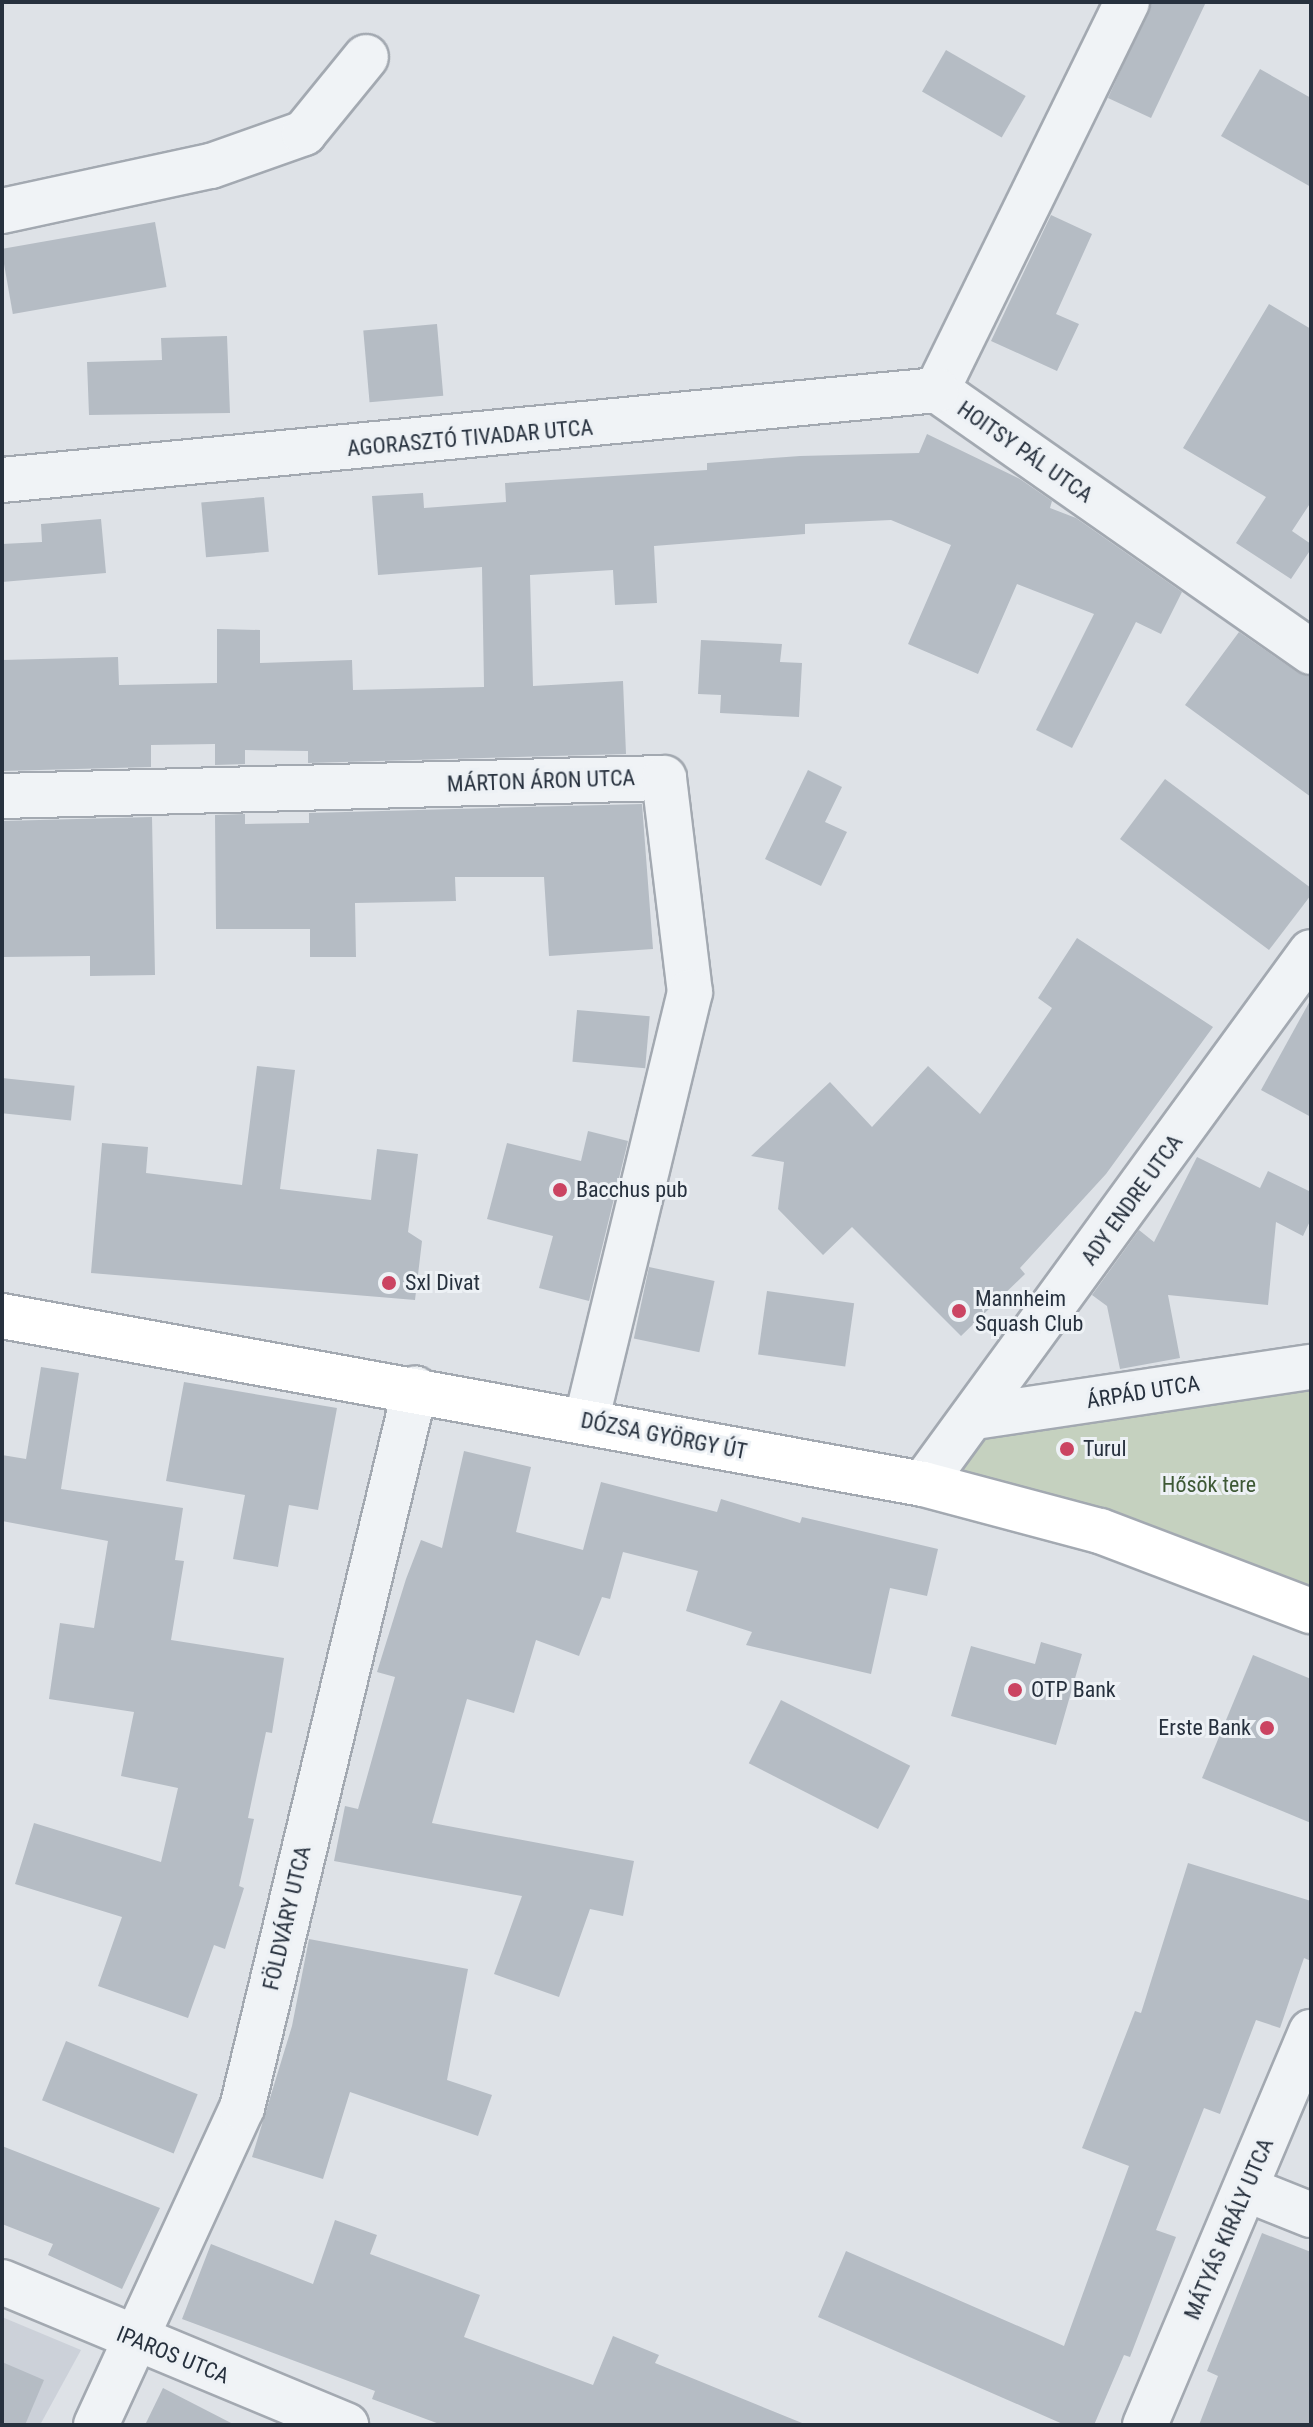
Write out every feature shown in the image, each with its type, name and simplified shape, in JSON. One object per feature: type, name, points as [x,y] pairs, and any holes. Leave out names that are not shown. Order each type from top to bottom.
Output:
[{"type":"main road","name":"DÓZSA GYÖRGY ÚT","points":[[2,1316],[923,1484],[1100,1531],[1311,1611]]},
{"type":"street","name":"HOITSY PÁL UTCA","points":[[1127,2],[937,390],[1311,652]]},
{"type":"street","points":[[2,211],[211,166],[304,133],[366,57]]},
{"type":"street","name":"AGORASZTÓ TIVADAR UTCA","points":[[2,480],[937,390]]},
{"type":"street","name":"MÁRTON ÁRON UTCA","points":[[2,796],[664,778],[690,992],[586,1421]]},
{"type":"street","name":"ADY ENDRE UTCA","points":[[923,1484],[975,1417],[1311,952]]},
{"type":"street","name":"ÁRPÁD UTCA","points":[[975,1417],[1311,1367]]},
{"type":"street","name":"FÖLDVÁRY UTCA","points":[[96,2425],[137,2342],[242,2108],[415,1389]]},
{"type":"street","name":"MÁTYÁS KIRÁLY UTCA","points":[[1145,2425],[1311,2032]]},
{"type":"street","points":[[1246,2189],[1311,2215]]},
{"type":"street","name":"IPAROS UTCA","points":[[2,2282],[137,2342],[346,2425]]},
{"type":"shaded area","points":[[2,2317],[81,2350],[40,2425],[2,2425]]},
{"type":"green space","name":"Hősök tere","points":[[1311,1367],[1311,1632],[923,1484],[962,1435]]},
{"type":"building","points":[[1152,2],[1206,2],[1151,118],[1108,98]]},
{"type":"building","points":[[946,50],[1026,96],[1002,138],[922,92]]},
{"type":"building","points":[[1260,69],[1311,98],[1311,187],[1221,136]]},
{"type":"building","points":[[1051,215],[1092,234],[1056,314],[1079,324],[1057,371],[991,341]]},
{"type":"building","points":[[155,222],[166,287],[13,314],[2,249]]},
{"type":"building","points":[[1269,304],[1311,329],[1311,502],[1292,531],[1311,544],[1311,549],[1291,579],[1236,543],[1266,497],[1183,448]]},
{"type":"building","points":[[437,324],[443,396],[370,402],[363,330]]},
{"type":"building","points":[[227,336],[230,413],[89,415],[87,362],[162,360],[161,338]]},
{"type":"building","points":[[927,434],[1020,479],[1052,501],[1050,508],[1076,518],[1182,592],[1161,634],[1136,622],[1072,748],[1036,730],[1094,614],[1017,584],[978,674],[908,644],[951,545],[891,520],[805,524],[805,534],[654,546],[657,603],[615,605],[613,570],[530,575],[533,686],[623,681],[626,754],[308,763],[308,751],[245,750],[245,764],[215,765],[215,744],[151,745],[151,767],[2,771],[2,660],[118,657],[119,685],[217,683],[217,629],[260,630],[260,663],[352,660],[353,690],[484,687],[482,567],[378,575],[372,496],[423,493],[424,508],[506,502],[505,483],[707,470],[707,463],[800,456],[919,453]]},
{"type":"building","points":[[264,497],[269,552],[206,557],[201,502]]},
{"type":"building","points":[[101,519],[106,573],[2,582],[2,544],[42,542],[41,524]]},
{"type":"building","points":[[1239,632],[1297,672],[1311,677],[1311,797],[1185,705]]},
{"type":"building","points":[[701,640],[782,644],[780,662],[802,663],[799,717],[720,713],[721,695],[698,694]]},
{"type":"building","points":[[808,770],[842,787],[825,822],[847,832],[821,886],[765,859]]},
{"type":"building","points":[[1165,779],[1311,888],[1311,895],[1269,950],[1120,839]]},
{"type":"building","points":[[642,804],[653,949],[549,956],[544,877],[455,877],[456,901],[355,903],[356,957],[310,957],[310,929],[216,929],[215,815],[245,814],[245,824],[309,823],[309,813]]},
{"type":"building","points":[[152,817],[155,975],[90,976],[90,956],[2,957],[2,821]]},
{"type":"building","points":[[1077,938],[1213,1027],[1106,1174],[1020,1268],[1025,1274],[961,1336],[852,1227],[823,1255],[778,1209],[784,1162],[751,1156],[830,1082],[872,1127],[928,1066],[980,1114],[1052,1008],[1038,998]]},
{"type":"building","points":[[1311,999],[1311,1117],[1261,1090]]},
{"type":"building","points":[[577,1010],[650,1016],[645,1068],[572,1062]]},
{"type":"building","points":[[257,1066],[295,1070],[280,1189],[371,1200],[377,1149],[418,1154],[408,1232],[422,1241],[415,1300],[91,1273],[102,1143],[148,1147],[146,1173],[242,1185]]},
{"type":"building","points":[[2,1078],[75,1086],[71,1120],[2,1113]]},
{"type":"building","name":"Bacchus pub","points":[[588,1131],[628,1141],[589,1301],[539,1288],[553,1236],[487,1219],[507,1143],[581,1161]]},
{"type":"building","points":[[1197,1157],[1260,1188],[1268,1171],[1311,1192],[1311,1219],[1303,1236],[1276,1222],[1268,1305],[1168,1295],[1180,1358],[1120,1369],[1107,1306],[1092,1295],[1139,1230],[1154,1242]]},
{"type":"building","points":[[649,1267],[715,1281],[699,1352],[634,1338]]},
{"type":"building","points":[[767,1291],[854,1303],[845,1367],[758,1354]]},
{"type":"building","points":[[41,1367],[79,1373],[61,1489],[183,1508],[175,1560],[184,1561],[171,1640],[284,1658],[272,1733],[266,1732],[248,1818],[254,1819],[239,1886],[244,1888],[225,1949],[214,1945],[188,2018],[98,1986],[122,1917],[15,1884],[34,1823],[161,1862],[178,1788],[121,1776],[134,1712],[49,1699],[60,1623],[94,1628],[108,1541],[2,1521],[2,1455],[26,1459]]},
{"type":"building","points":[[184,1382],[337,1408],[318,1510],[289,1505],[278,1567],[233,1559],[245,1495],[166,1481]]},
{"type":"building","points":[[464,1451],[531,1467],[516,1532],[583,1550],[601,1482],[717,1512],[721,1499],[800,1523],[802,1517],[938,1549],[927,1596],[890,1588],[871,1674],[746,1645],[752,1632],[686,1611],[698,1571],[623,1552],[610,1599],[602,1597],[579,1656],[536,1640],[514,1713],[467,1699],[432,1823],[634,1861],[623,1916],[590,1909],[559,1997],[494,1974],[522,1896],[334,1861],[345,1806],[358,1809],[395,1677],[377,1672],[406,1579],[421,1540],[442,1548]]},
{"type":"building","name":"OTP Bank","points":[[1041,1642],[1082,1654],[1056,1745],[951,1716],[971,1646],[1035,1664]]},
{"type":"building","name":"Erste Bank","points":[[1253,1655],[1311,1679],[1311,1823],[1202,1778]]},
{"type":"building","points":[[781,1700],[910,1766],[878,1829],[749,1763]]},
{"type":"building","points":[[1188,1863],[1311,1901],[1311,1961],[1304,1958],[1280,2028],[1256,2020],[1220,2114],[1204,2108],[1156,2230],[1176,2237],[1130,2357],[1124,2355],[1094,2425],[1065,2425],[818,2317],[846,2251],[1064,2346],[1129,2166],[1082,2148],[1135,2011],[1141,2013]]},
{"type":"building","points":[[309,1939],[468,1969],[447,2080],[492,2095],[478,2136],[350,2092],[323,2179],[252,2157],[292,2026]]},
{"type":"building","points":[[66,2041],[198,2094],[174,2154],[42,2100]]},
{"type":"building","points":[[2,2146],[160,2208],[122,2289],[48,2255],[53,2244],[2,2224]]},
{"type":"building","points":[[335,2220],[377,2235],[370,2254],[480,2295],[464,2337],[593,2385],[613,2336],[659,2355],[655,2363],[807,2425],[442,2425],[372,2399],[375,2391],[182,2319],[211,2244],[313,2284]]},
{"type":"building","points":[[1262,2233],[1311,2252],[1311,2425],[1199,2425],[1218,2376],[1207,2371]]},
{"type":"building","points":[[2,2362],[44,2380],[25,2425],[2,2425]]},
{"type":"building","points":[[163,2388],[235,2425],[145,2425]]},
{"type":"place","name":"Bacchus pub","points":[[560,1190]]},
{"type":"place","name":"Sxl Divat","points":[[389,1283]]},
{"type":"place","name":"Mannheim Squash Club","points":[[959,1311]]},
{"type":"place","name":"Turul","points":[[1067,1449]]},
{"type":"place","name":"OTP Bank","points":[[1015,1690]]},
{"type":"place","name":"Erste Bank","points":[[1267,1728]]}]
